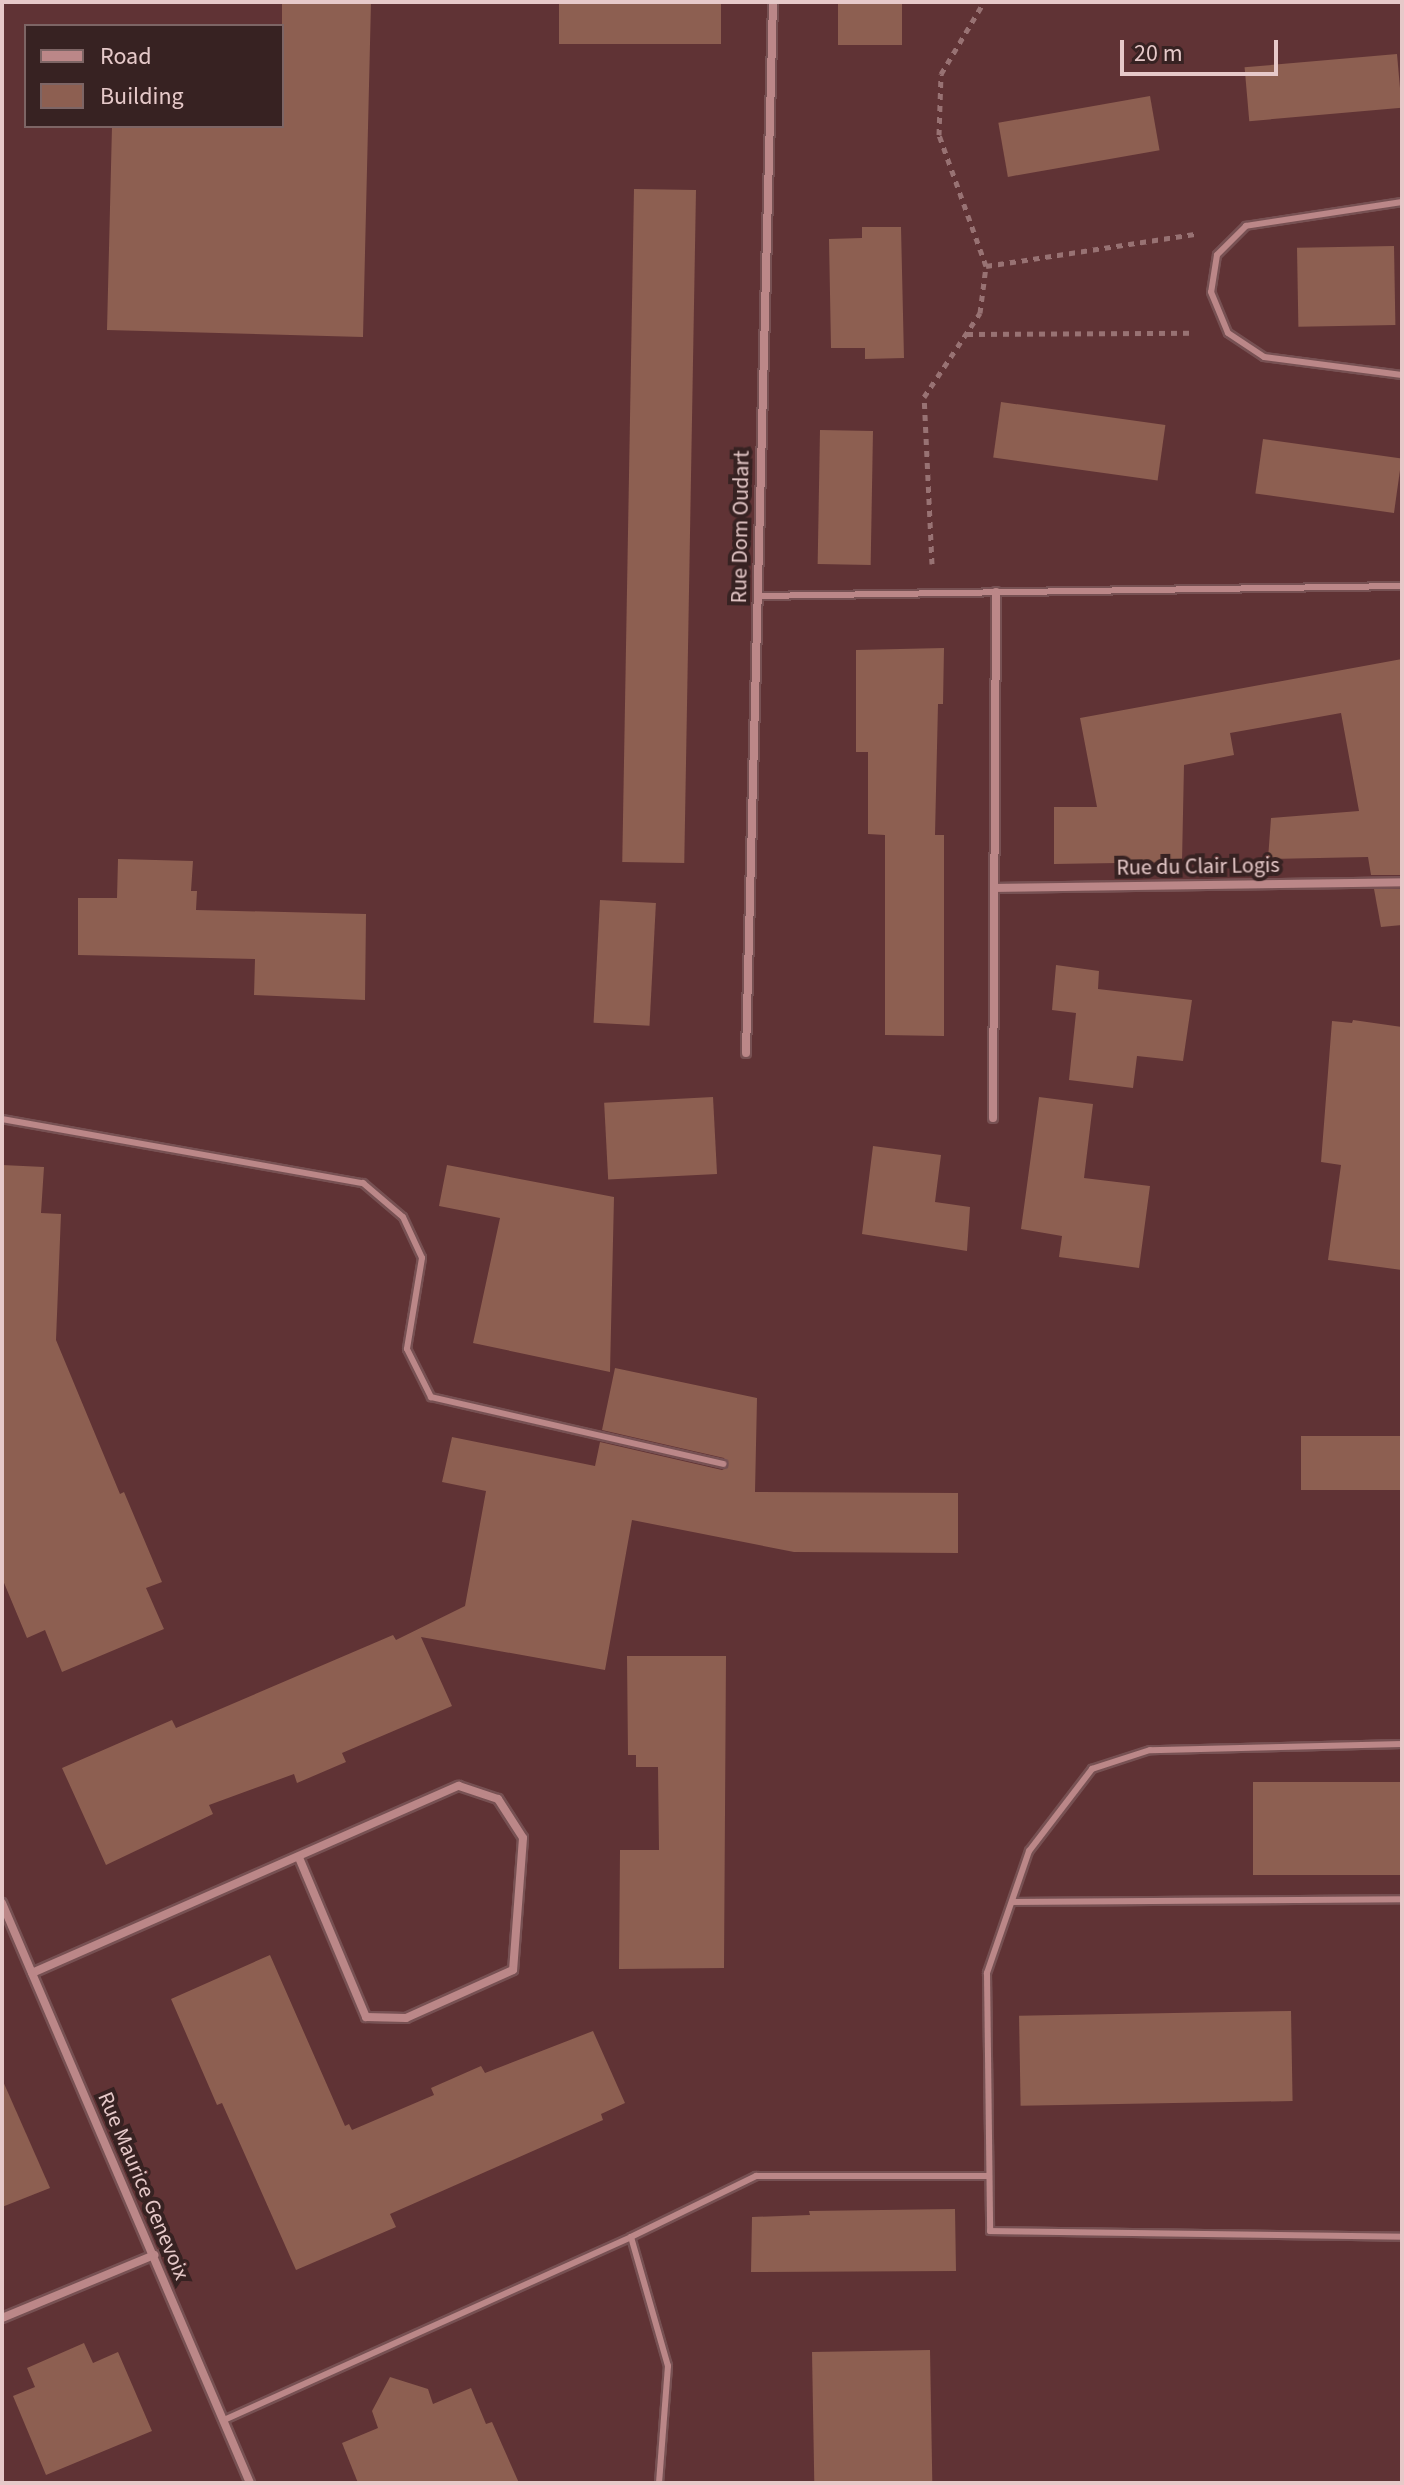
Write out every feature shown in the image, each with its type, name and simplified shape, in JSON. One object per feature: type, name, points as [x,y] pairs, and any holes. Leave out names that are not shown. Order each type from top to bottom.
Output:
[{"type":"street","name":"Rue Dom Oudart","points":[[746,1053],[773,2]]},
{"type":"street","points":[[993,1118],[996,592]]},
{"type":"street","name":"Rue du Clair Logis","points":[[995,888],[1402,882]]},
{"type":"street","points":[[32,1973],[459,1786],[498,1799],[523,1838],[513,1970],[406,2018],[366,2017],[299,1858]]},
{"type":"street","name":"Rue Maurice Genevoix","points":[[2,1903],[250,2483]]},
{"type":"street","points":[[2,2318],[154,2255]]},
{"type":"lane","points":[[1402,202],[1246,226],[1217,255],[1211,292],[1228,333],[1264,357],[1402,375]]},
{"type":"lane","points":[[758,596],[1402,586]]},
{"type":"lane","points":[[2,1119],[363,1183],[403,1217],[422,1258],[407,1349],[431,1397],[723,1464]]},
{"type":"lane","points":[[1402,1744],[1150,1750],[1092,1769],[1029,1851],[987,1973],[990,2231],[1402,2237]]},
{"type":"lane","points":[[1012,1902],[1402,1899]]},
{"type":"lane","points":[[224,2420],[631,2237],[756,2176],[989,2176]]},
{"type":"lane","points":[[631,2237],[668,2366],[659,2483]]},
{"type":"path","points":[[934,593],[924,397],[980,313],[986,266],[939,135],[941,74],[984,2]]},
{"type":"path","points":[[986,266],[1246,226]]},
{"type":"path","points":[[967,334],[1228,333]]},
{"type":"building","points":[[282,2],[371,2],[363,337],[107,330],[112,128],[284,128]]},
{"type":"building","points":[[559,2],[721,2],[721,44],[559,44]]},
{"type":"building","points":[[838,2],[902,2],[902,45],[838,45]]},
{"type":"building","points":[[1397,54],[1402,108],[1249,121],[1245,67]]},
{"type":"building","points":[[1150,96],[1160,150],[1008,177],[998,123]]},
{"type":"building","points":[[634,189],[696,190],[684,863],[622,862]]},
{"type":"building","points":[[862,227],[901,227],[904,358],[865,359],[865,348],[831,348],[829,239],[862,238]]},
{"type":"building","points":[[1394,246],[1395,325],[1298,327],[1297,248]]},
{"type":"building","points":[[1001,402],[1165,425],[1158,481],[993,457]]},
{"type":"building","points":[[820,430],[873,431],[871,565],[818,564]]},
{"type":"building","points":[[1263,439],[1402,458],[1394,513],[1255,493]]},
{"type":"building","points":[[944,648],[943,704],[938,704],[935,835],[944,835],[944,1036],[885,1035],[885,835],[868,834],[868,752],[856,752],[856,650]]},
{"type":"building","points":[[1402,659],[1402,875],[1371,875],[1368,857],[1268,859],[1271,818],[1359,811],[1341,713],[1230,733],[1234,755],[1184,765],[1182,862],[1054,864],[1054,807],[1097,807],[1080,718]]},
{"type":"building","points":[[118,859],[193,861],[191,891],[197,891],[196,910],[366,914],[365,1000],[254,995],[255,959],[78,955],[78,898],[117,898]]},
{"type":"building","points":[[1374,889],[1402,889],[1402,925],[1381,927]]},
{"type":"building","points":[[600,900],[656,903],[649,1026],[594,1023]]},
{"type":"building","points":[[1056,965],[1099,971],[1098,989],[1192,1000],[1183,1061],[1137,1056],[1133,1088],[1069,1080],[1076,1013],[1052,1010]]},
{"type":"building","points":[[1353,1020],[1402,1027],[1402,1270],[1328,1260],[1341,1165],[1321,1162],[1332,1021],[1352,1023]]},
{"type":"building","points":[[713,1097],[717,1174],[608,1180],[604,1103]]},
{"type":"building","points":[[1039,1097],[1093,1104],[1084,1178],[1150,1186],[1139,1268],[1059,1257],[1062,1236],[1021,1229]]},
{"type":"building","points":[[873,1146],[941,1155],[935,1202],[970,1207],[967,1251],[862,1234]]},
{"type":"building","points":[[2,1165],[44,1167],[41,1213],[61,1214],[56,1340],[120,1494],[124,1492],[162,1582],[146,1588],[164,1629],[62,1672],[45,1630],[27,1638],[2,1578]]},
{"type":"building","points":[[447,1165],[614,1197],[610,1372],[473,1343],[500,1218],[439,1206]]},
{"type":"building","points":[[615,1368],[757,1398],[755,1492],[958,1493],[958,1553],[794,1552],[632,1520],[605,1670],[421,1637],[452,1706],[342,1753],[346,1762],[297,1783],[294,1774],[209,1805],[213,1814],[106,1865],[62,1768],[172,1720],[176,1728],[393,1635],[396,1640],[465,1606],[486,1491],[442,1482],[452,1437],[595,1466],[600,1442],[722,1470],[728,1467],[724,1458],[602,1430]]},
{"type":"building","points":[[1301,1436],[1402,1436],[1402,1490],[1301,1490]]},
{"type":"building","points":[[627,1656],[726,1656],[724,1968],[619,1969],[620,1850],[659,1850],[658,1767],[636,1767],[636,1755],[628,1755]]},
{"type":"building","points":[[1253,1782],[1402,1782],[1402,1875],[1253,1875]]},
{"type":"building","points":[[270,1955],[345,2126],[349,2124],[352,2130],[434,2095],[431,2088],[481,2066],[485,2073],[593,2031],[625,2103],[601,2114],[603,2120],[390,2214],[396,2227],[296,2270],[222,2103],[217,2105],[171,1999]]},
{"type":"building","points":[[1291,2011],[1293,2101],[1021,2106],[1019,2016]]},
{"type":"building","points":[[2,2079],[50,2188],[2,2207]]},
{"type":"building","points":[[955,2209],[956,2271],[751,2272],[752,2217],[810,2215],[809,2211]]},
{"type":"building","points":[[84,2343],[93,2363],[118,2352],[152,2431],[46,2475],[13,2396],[35,2387],[27,2368]]},
{"type":"building","points":[[930,2350],[932,2483],[814,2483],[812,2352]]},
{"type":"building","points":[[390,2377],[428,2389],[433,2404],[471,2388],[486,2424],[492,2422],[519,2483],[358,2483],[342,2443],[378,2428],[372,2411]]}]
